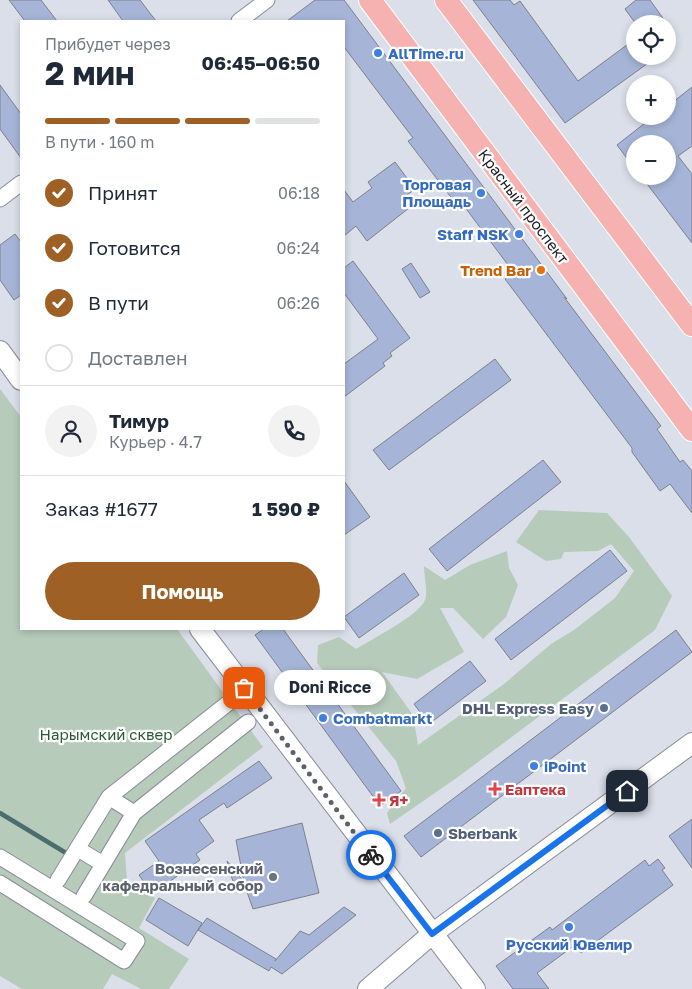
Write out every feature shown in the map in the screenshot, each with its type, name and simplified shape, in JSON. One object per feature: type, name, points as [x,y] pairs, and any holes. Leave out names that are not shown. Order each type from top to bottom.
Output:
[{"type":"main road","name":"Красный проспект","points":[[370,0],[685,412],[692,430]]},
{"type":"main road","points":[[446,0],[692,325]]},
{"type":"street","points":[[240,20],[267,0]]},
{"type":"street","points":[[0,199],[20,184]]},
{"type":"street","points":[[0,351],[20,379]]},
{"type":"street","points":[[201,630],[475,989]]},
{"type":"street","points":[[58,880],[109,797],[232,700]]},
{"type":"street","points":[[84,896],[134,813],[169,783],[248,722]]},
{"type":"street","points":[[195,729],[212,750]]},
{"type":"street","points":[[368,989],[432,934],[692,743]]},
{"type":"street","points":[[147,766],[169,783]]},
{"type":"street","points":[[109,797],[134,813]]},
{"type":"street","points":[[78,850],[103,864]]},
{"type":"street","points":[[0,856],[137,941],[124,961],[0,884]]},
{"type":"green space","name":"Нарымский сквер","points":[[0,389],[20,416],[20,630],[178,630],[263,747],[125,853],[127,881],[155,898],[139,928],[189,959],[169,989],[141,989],[112,974],[103,989],[22,989],[0,976]]},
{"type":"green space","points":[[539,510],[607,513],[629,537],[672,596],[655,630],[458,777],[390,824],[387,813],[406,788],[396,761],[317,663],[318,645],[339,637],[356,649],[405,620],[425,600],[424,566],[445,580],[470,565],[507,551],[509,568],[518,585],[506,617],[483,639],[453,608],[440,608],[464,652],[417,679],[382,672],[413,715],[418,745],[504,684],[551,644],[574,630],[615,598],[634,571],[611,544],[598,551],[564,552],[561,559],[546,561],[516,542]]},
{"type":"building","points":[[9,0],[41,0],[56,20],[24,20]]},
{"type":"building","points":[[108,0],[140,0],[155,20],[122,20]]},
{"type":"building","points":[[315,0],[344,0],[661,426],[657,429],[680,462],[683,460],[692,471],[692,513],[670,484],[660,491],[632,452],[632,448],[505,279],[514,273],[464,206],[460,209],[408,141],[413,138],[345,48],[345,20],[288,20]]},
{"type":"building","points":[[473,0],[510,0],[514,5],[520,1],[578,81],[626,46],[626,65],[646,65],[632,75],[626,75],[626,79],[565,123]]},
{"type":"building","points":[[636,0],[650,0],[661,15],[629,15],[625,9]]},
{"type":"building","points":[[0,85],[20,113],[20,157],[0,129]]},
{"type":"building","points":[[692,87],[692,146],[678,156],[692,174],[692,243],[648,185],[676,185],[676,135],[630,135],[643,125],[676,125],[676,100]]},
{"type":"building","points":[[626,138],[626,157],[617,145]]},
{"type":"building","points":[[395,162],[415,189],[402,199],[409,208],[367,241],[356,226],[345,235],[345,191],[353,202],[372,188],[368,182]]},
{"type":"building","points":[[15,234],[20,241],[20,296],[14,300],[0,280],[0,245]]},
{"type":"building","points":[[353,261],[410,338],[390,353],[392,356],[383,363],[385,366],[345,396],[345,363],[378,339],[345,294],[345,267]]},
{"type":"building","points":[[411,263],[430,292],[420,298],[402,269]]},
{"type":"building","points":[[495,359],[511,380],[389,470],[373,450]]},
{"type":"building","points":[[543,460],[561,482],[447,571],[429,549]]},
{"type":"building","points":[[345,482],[370,517],[345,534]]},
{"type":"building","points":[[610,550],[627,571],[511,660],[495,639]]},
{"type":"building","points":[[404,573],[419,595],[359,638],[345,616]]},
{"type":"building","points":[[262,630],[284,630],[401,791],[380,806],[255,635]]},
{"type":"building","points":[[676,630],[692,652],[421,857],[404,836]]},
{"type":"building","points":[[470,661],[486,681],[429,724],[414,704]]},
{"type":"building","points":[[259,761],[272,778],[227,808],[224,803],[199,820],[214,841],[196,854],[200,860],[152,894],[139,875],[159,861],[145,841]]},
{"type":"building","points":[[692,819],[692,868],[669,836]]},
{"type":"building","name":"Вознесенский кафедральный собор","points":[[302,823],[319,893],[253,909],[246,889],[236,892],[227,861],[244,882],[236,840]]},
{"type":"building","points":[[658,859],[665,868],[662,870],[673,885],[581,953],[575,945],[537,973],[549,989],[513,989],[496,966],[550,927],[552,930],[645,860],[649,866]]},
{"type":"building","points":[[159,898],[202,923],[188,946],[146,920]]},
{"type":"building","points":[[344,907],[356,915],[282,974],[271,967],[269,971],[198,930],[207,918],[276,959],[275,961],[300,931],[309,935]]},
{"type":"waterway","points":[[0,813],[66,853]]},
{"type":"way so far","points":[[244,688],[371,855]]},
{"type":"place","name":"AllTime.ru","points":[[378,53]]},
{"type":"place","name":"Торговая Площадь","points":[[481,193]]},
{"type":"place","name":"Staff NSK","points":[[519,234]]},
{"type":"place","name":"Trend Bar","points":[[541,270]]},
{"type":"place","name":"Doni Ricce","points":[[244,688]]},
{"type":"place","name":"DHL Express Easy","points":[[604,708]]},
{"type":"place","name":"Combatmarkt","points":[[323,718]]},
{"type":"place","name":"iPoint","points":[[534,766]]},
{"type":"place","name":"Еаптека","points":[[495,789]]},
{"type":"place","name":"Я+","points":[[379,800]]},
{"type":"place","name":"Sberbank","points":[[438,833]]},
{"type":"place","name":"Вознесенский кафедральный собор","points":[[273,877]]},
{"type":"place","name":"Русский Ювелир","points":[[569,927]]},
{"type":"route","points":[[371,855],[432,934],[627,791]]}]
